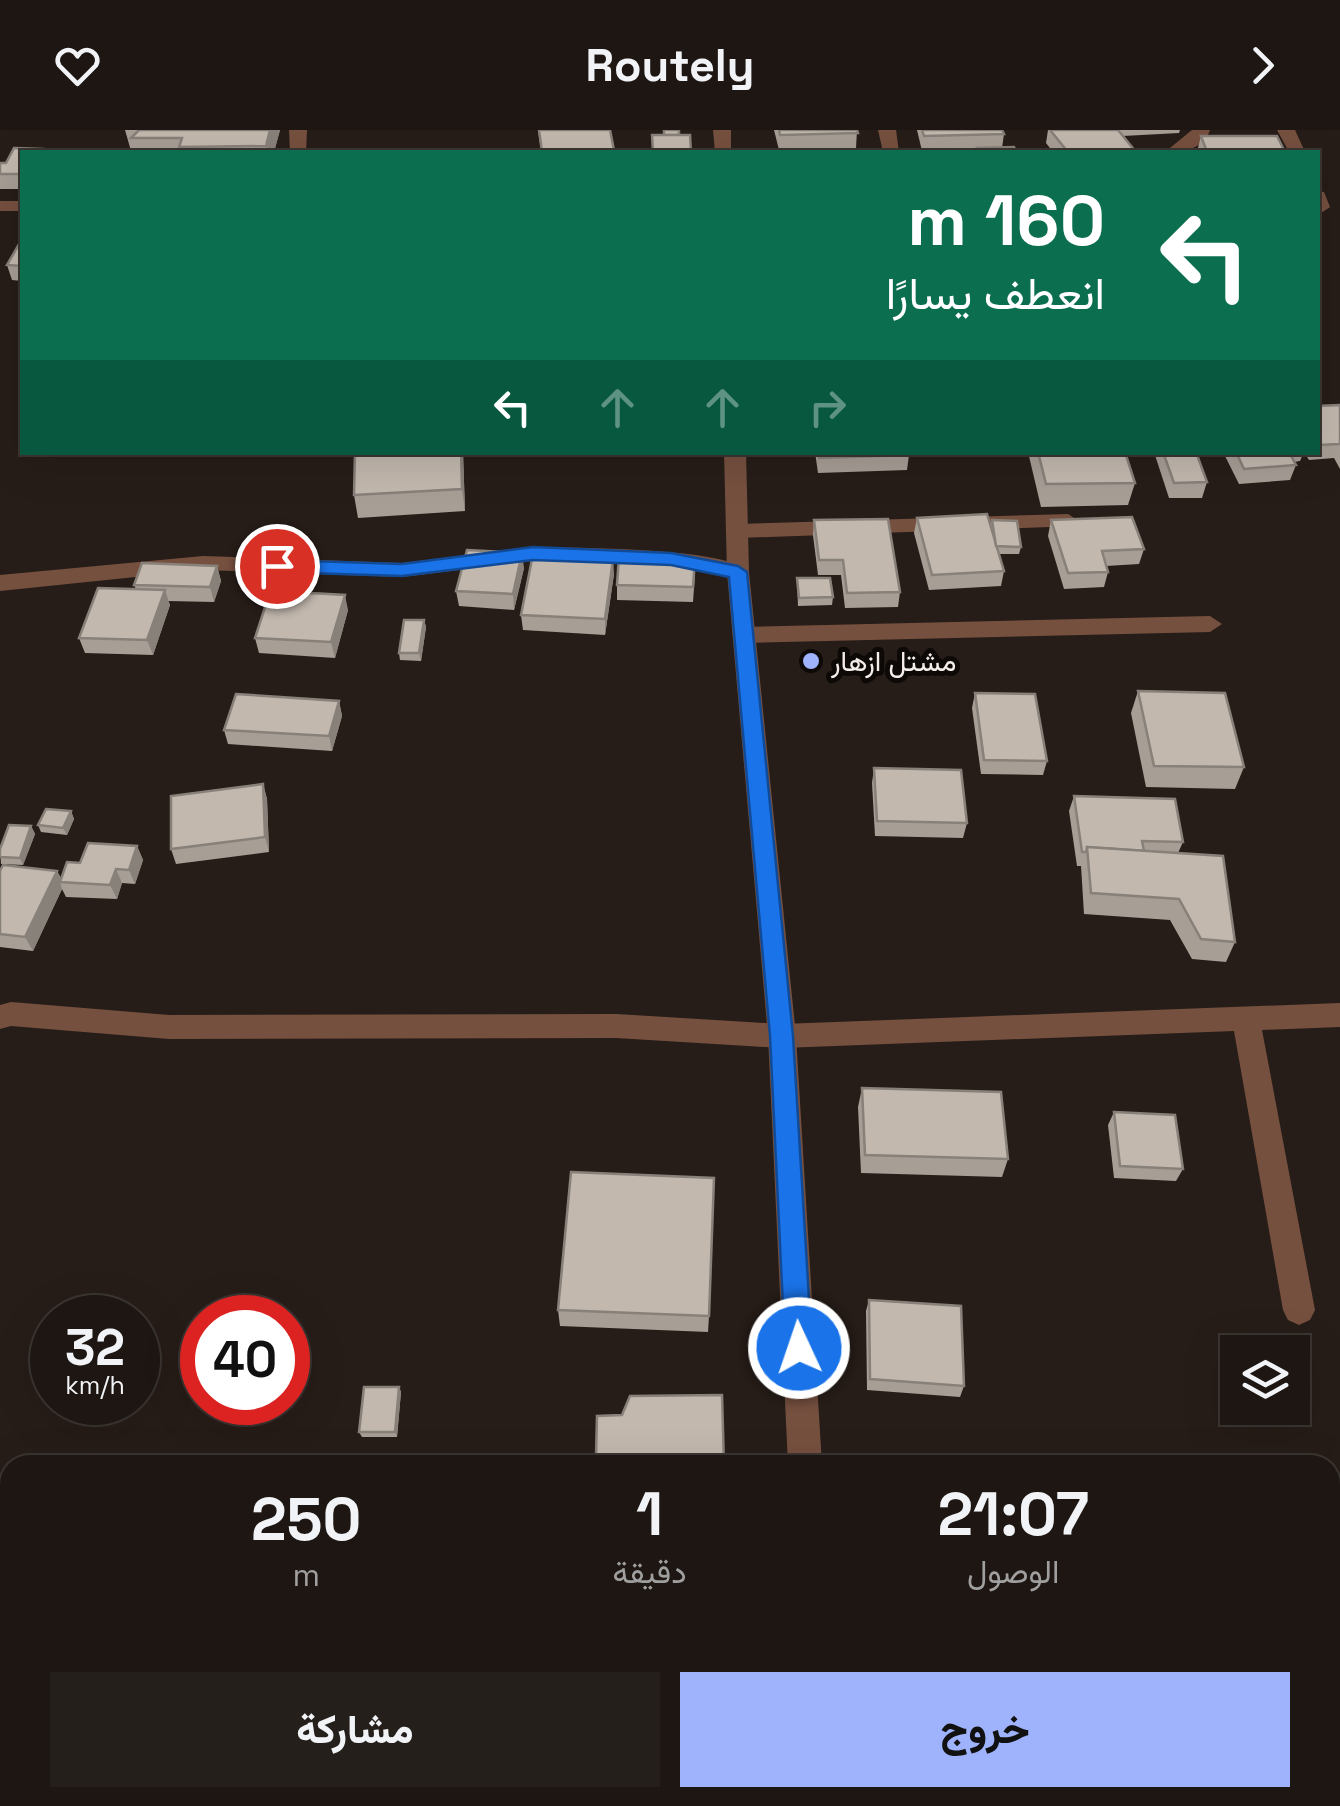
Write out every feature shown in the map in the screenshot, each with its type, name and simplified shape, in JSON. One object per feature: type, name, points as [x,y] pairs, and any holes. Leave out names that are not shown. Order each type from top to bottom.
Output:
[{"type":"street","points":[[1176,150],[1199,137],[1200,130]]},
{"type":"street","points":[[735,455],[738,572],[782,1036],[804,1455]]},
{"type":"street","points":[[738,531],[1068,521]]},
{"type":"street","points":[[0,582],[203,563],[402,570],[533,554],[671,559],[738,572]]},
{"type":"street","points":[[744,635],[1210,624]]},
{"type":"street","points":[[0,1017],[10,1014],[169,1027],[616,1026],[782,1036],[1340,1016]]},
{"type":"street","points":[[1246,1021],[1299,1310]]},
{"type":"building","points":[[139,130],[270,130],[266,146],[179,147],[182,138],[131,138]]},
{"type":"building","points":[[539,130],[610,130],[614,150],[542,150]]},
{"type":"building","points":[[664,130],[679,130],[679,135],[664,135]]},
{"type":"building","points":[[779,130],[857,130],[858,133],[780,135]]},
{"type":"building","points":[[922,130],[1002,130],[1004,134],[924,136]]},
{"type":"building","points":[[1050,130],[1118,130],[1134,150],[1066,150]]},
{"type":"building","points":[[652,135],[690,135],[691,150],[653,150]]},
{"type":"building","points":[[1201,136],[1277,136],[1284,150],[1206,150]]},
{"type":"building","points":[[1014,147],[1015,150],[978,150]]},
{"type":"building","points":[[14,148],[42,149],[20,150],[20,174],[0,174],[0,163],[6,163]]},
{"type":"building","points":[[20,242],[20,266],[7,265]]},
{"type":"building","points":[[1340,405],[1340,444],[1320,445],[1320,406]]},
{"type":"building","points":[[355,455],[461,455],[462,489],[354,495]]},
{"type":"building","points":[[818,455],[909,455],[819,458]]},
{"type":"building","points":[[1039,455],[1126,455],[1135,483],[1046,484]]},
{"type":"building","points":[[1164,455],[1197,455],[1207,482],[1174,483]]},
{"type":"building","points":[[1237,455],[1291,455],[1296,465],[1244,469]]},
{"type":"building","points":[[987,514],[1004,571],[932,575],[917,518]]},
{"type":"building","points":[[1132,517],[1144,549],[1102,551],[1108,572],[1068,573],[1051,520]]},
{"type":"building","points":[[888,519],[900,592],[847,593],[843,560],[819,560],[814,520]]},
{"type":"building","points":[[992,520],[1017,521],[1021,547],[996,546]]},
{"type":"building","points":[[467,550],[522,553],[513,594],[456,591]]},
{"type":"building","points":[[533,554],[613,559],[605,619],[521,615]]},
{"type":"building","points":[[619,556],[695,558],[693,587],[617,585]]},
{"type":"building","points":[[142,563],[217,566],[210,587],[134,585]]},
{"type":"building","points":[[797,578],[830,578],[833,597],[799,598]]},
{"type":"building","points":[[98,588],[165,590],[147,640],[79,638]]},
{"type":"building","points":[[292,592],[345,595],[331,642],[255,638],[268,598],[289,599]]},
{"type":"building","points":[[404,620],[424,620],[419,653],[399,653]]},
{"type":"building","points":[[1138,691],[1225,693],[1244,767],[1154,766]]},
{"type":"building","points":[[975,693],[1035,694],[1047,761],[984,760]]},
{"type":"building","points":[[236,694],[339,701],[329,736],[224,730]]},
{"type":"building","points":[[874,768],[961,770],[967,823],[877,821]]},
{"type":"building","points":[[263,784],[265,837],[171,849],[171,796]]},
{"type":"building","points":[[1074,796],[1175,799],[1183,842],[1142,841],[1144,851],[1087,847],[1082,852]]},
{"type":"building","points":[[46,809],[71,811],[63,828],[38,825]]},
{"type":"building","points":[[9,825],[31,826],[20,858],[0,857]]},
{"type":"building","points":[[88,843],[137,846],[129,870],[116,869],[110,885],[60,882],[67,862],[80,863]]},
{"type":"building","points":[[1087,847],[1223,856],[1235,942],[1201,939],[1179,899],[1091,893]]},
{"type":"building","points":[[3,865],[57,871],[25,937],[0,934]]},
{"type":"building","points":[[862,1088],[1001,1092],[1008,1159],[865,1155]]},
{"type":"building","points":[[1114,1112],[1175,1115],[1183,1169],[1120,1166]]},
{"type":"building","points":[[571,1172],[714,1178],[709,1316],[558,1310]]},
{"type":"building","points":[[869,1300],[961,1306],[964,1386],[870,1379]]},
{"type":"building","points":[[364,1387],[399,1387],[395,1432],[359,1432]]},
{"type":"building","points":[[722,1395],[724,1455],[596,1455],[597,1416],[622,1415],[630,1396]]},
{"type":"place","name":"مشتل ازهار","points":[[811,661]]},
{"type":"route","points":[[277,566],[402,570],[507,554],[533,554],[671,559],[738,572],[782,1036],[799,1348]]}]
